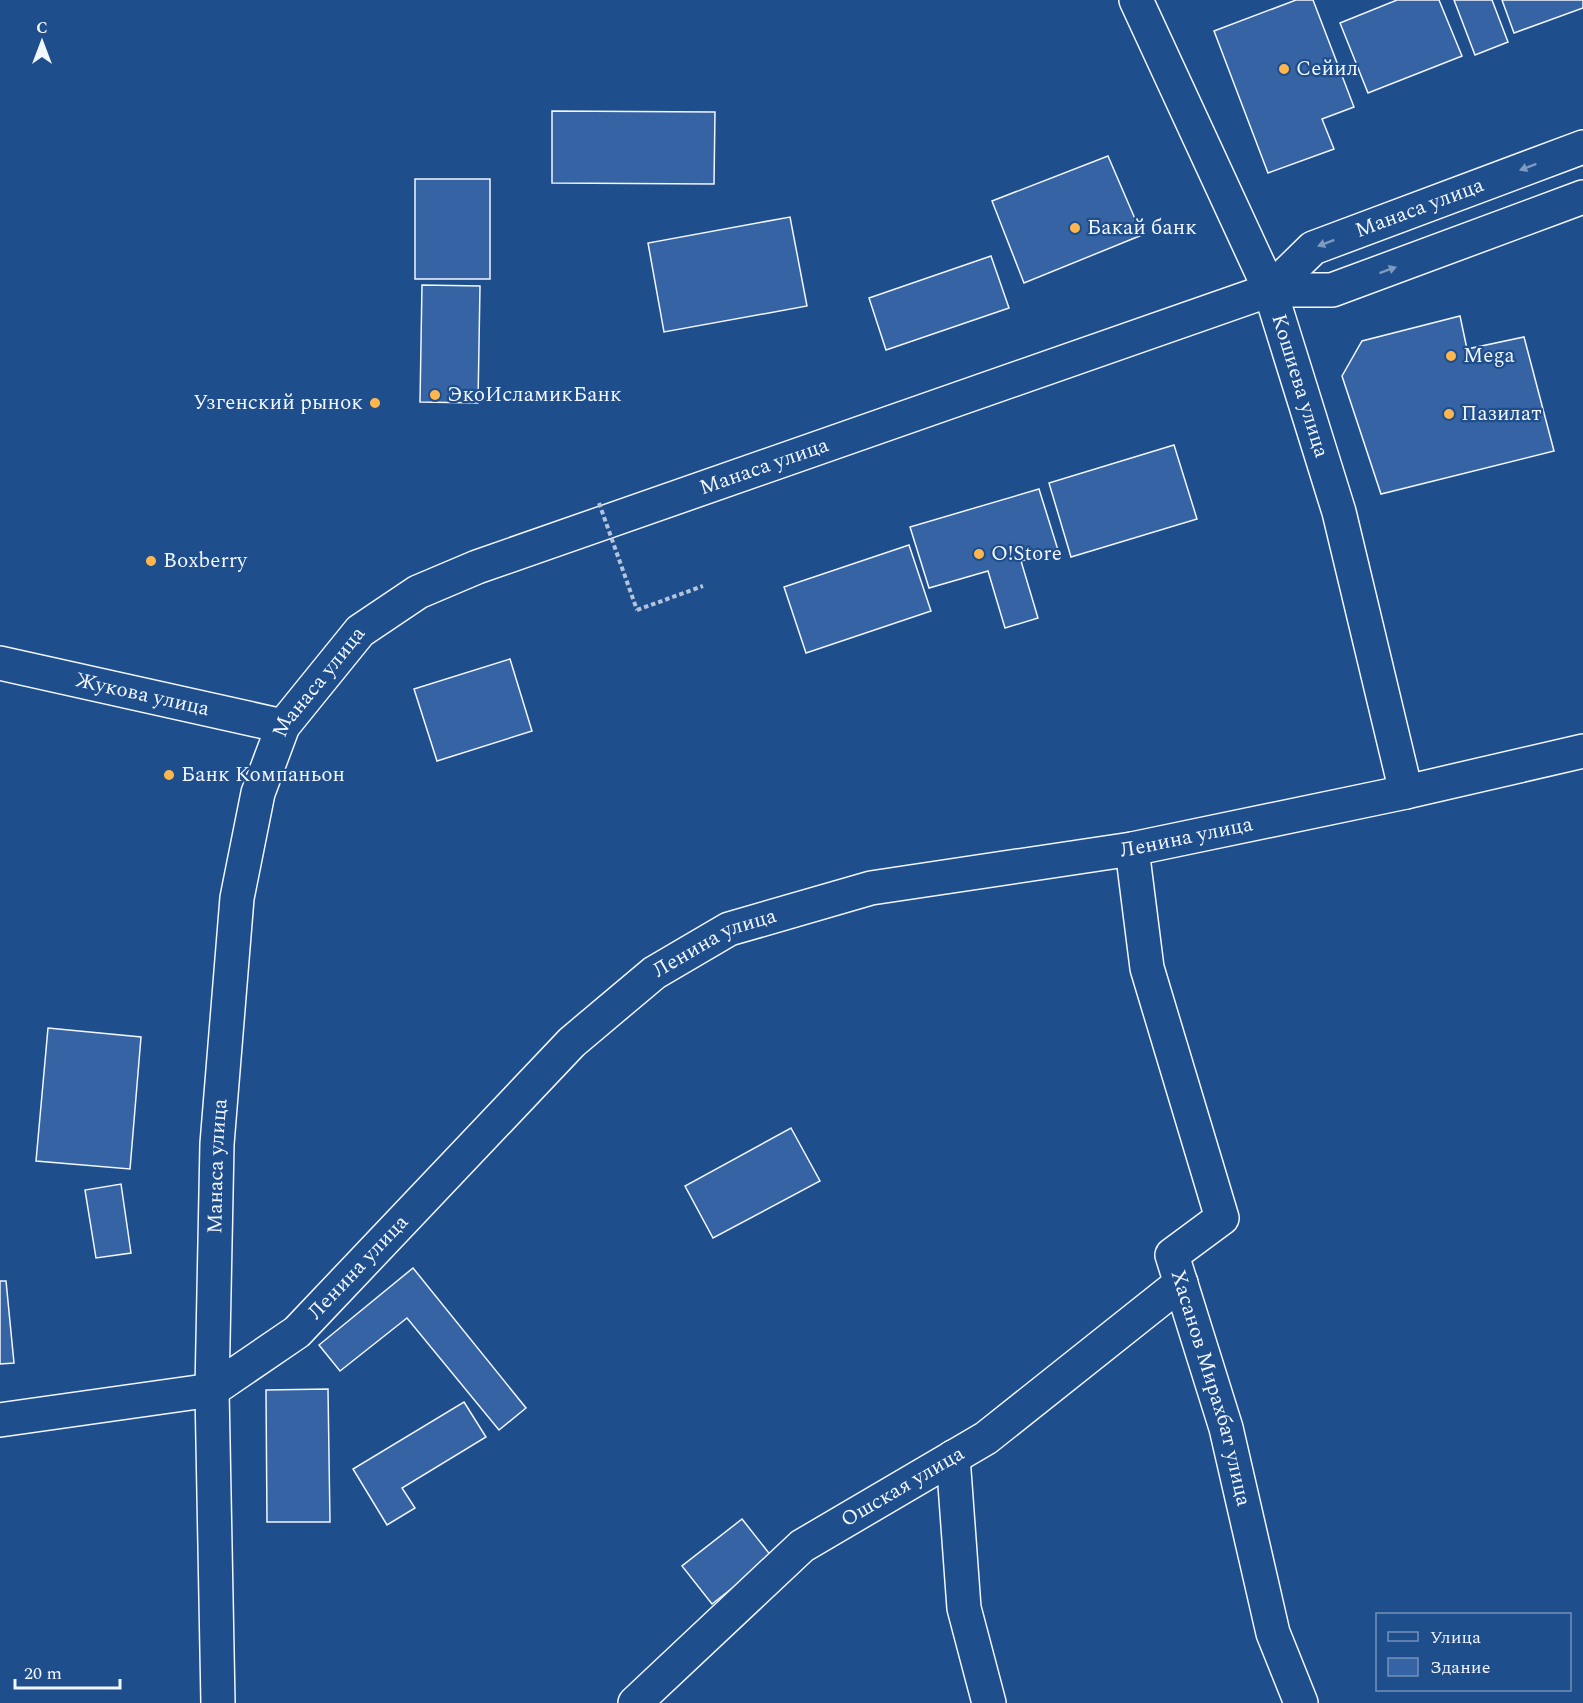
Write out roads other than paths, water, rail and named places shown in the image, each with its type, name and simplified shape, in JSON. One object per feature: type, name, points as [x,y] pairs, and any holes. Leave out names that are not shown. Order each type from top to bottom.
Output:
[{"type":"main road","name":"Кошиева улица","points":[[1136,0],[1270,290],[1339,512],[1406,792]]},
{"type":"main road","name":"Манаса улица","points":[[1270,290],[1313,248],[1583,147]]},
{"type":"main road","name":"Манаса улица","points":[[218,1703],[212,1390],[217,1144],[237,898],[258,793],[283,726],[360,631],[418,592],[477,567],[1270,290],[1332,290],[1583,197]]},
{"type":"main road","name":"Жукова улица","points":[[0,663],[283,726]]},
{"type":"main road","name":"Ленина улица","points":[[0,1420],[212,1390],[297,1332],[572,1042],[654,973],[729,929],[871,888],[1132,849],[1406,792],[1583,751]]},
{"type":"main road","name":"Хасанов Мирахбат улица","points":[[1132,849],[1147,968],[1222,1218],[1172,1255],[1226,1428],[1273,1632],[1301,1703]]},
{"type":"main road","name":"Ошская улица","points":[[635,1703],[802,1546],[986,1438],[1181,1283]]},
{"type":"main road","points":[[953,1457],[964,1608],[989,1703]]},
{"type":"place","name":"Сейил","points":[[1284,69]]},
{"type":"place","name":"Бакай банк","points":[[1075,228]]},
{"type":"place","name":"Mega","points":[[1451,356]]},
{"type":"place","name":"ЭкоИсламикБанк","points":[[435,395]]},
{"type":"place","name":"Узгенский рынок","points":[[375,403]]},
{"type":"place","name":"Пазилат","points":[[1449,414]]},
{"type":"place","name":"O!Store","points":[[979,554]]},
{"type":"place","name":"Boxberry","points":[[151,561]]},
{"type":"place","name":"Банк Компаньон","points":[[169,775]]}]
